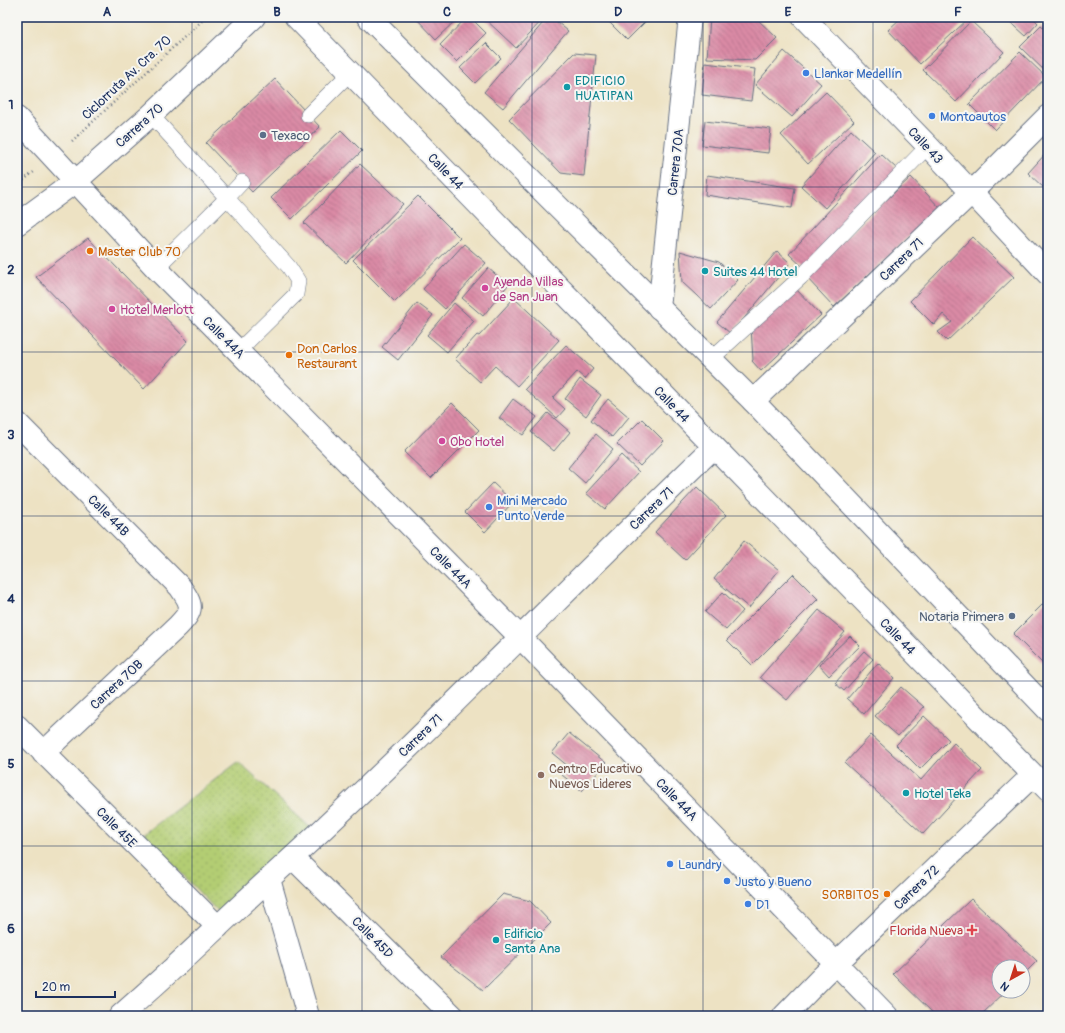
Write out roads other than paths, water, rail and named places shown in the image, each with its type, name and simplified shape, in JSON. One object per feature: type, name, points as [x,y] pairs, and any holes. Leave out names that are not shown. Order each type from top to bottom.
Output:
[{"type":"street","name":"Carrera 70","points":[[17,224],[76,181],[151,115],[254,17]]},
{"type":"street","name":"Calle 44","points":[[296,17],[1048,790]]},
{"type":"street","points":[[368,17],[754,401],[1048,710]]},
{"type":"street","name":"Carrera 70A","points":[[659,308],[690,17]]},
{"type":"street","name":"Calle 43","points":[[803,17],[928,146],[1048,274]]},
{"type":"street","name":"Carrera 71","points":[[754,401],[971,193],[1048,116]]},
{"type":"street","name":"Calle 44A","points":[[17,118],[156,268],[521,638],[887,1016]]},
{"type":"street","name":"Calle 44B","points":[[17,423],[180,587],[187,597],[190,607],[189,614]]},
{"type":"street","name":"Carrera 71","points":[[120,1016],[162,980],[293,858],[521,638],[623,535],[714,447]]},
{"type":"street","name":"Carrera 70B","points":[[43,753],[189,614]]},
{"type":"street","name":"Calle 45E","points":[[17,726],[218,927]]},
{"type":"street","name":"Carrera 72","points":[[784,1016],[836,964],[1033,775]]},
{"type":"street","name":"Calle 45D","points":[[293,858],[453,1016]]},
{"type":"street","points":[[269,879],[308,1016]]},
{"type":"lane","points":[[308,115],[350,73]]},
{"type":"lane","points":[[151,115],[289,268],[298,281],[296,294],[238,351]]},
{"type":"lane","points":[[711,359],[801,277],[928,146]]},
{"type":"lane","points":[[156,268],[242,182]]},
{"type":"place","name":"Llankar Medellín","points":[[806,73]]},
{"type":"place","name":"EDIFICIO HUATIPAN","points":[[567,87]]},
{"type":"place","name":"Montoautos","points":[[932,116]]},
{"type":"place","name":"Texaco","points":[[263,135]]},
{"type":"place","name":"Master Club 70","points":[[90,251]]},
{"type":"place","name":"Suites 44 Hotel","points":[[705,271]]},
{"type":"place","name":"Ayenda Villas de San Juan","points":[[485,288]]},
{"type":"place","name":"Hotel Merlott","points":[[112,309]]},
{"type":"place","name":"Don Carlos Restaurant","points":[[289,355]]},
{"type":"place","name":"Obo Hotel","points":[[442,441]]},
{"type":"place","name":"Mini Mercado Punto Verde","points":[[489,507]]},
{"type":"place","name":"Notaria Primera","points":[[1012,616]]},
{"type":"place","name":"Centro Educativo Nuevos Lideres","points":[[541,775]]},
{"type":"place","name":"Hotel Teka","points":[[906,793]]},
{"type":"place","name":"Laundry","points":[[670,864]]},
{"type":"place","name":"Justo y Bueno","points":[[727,881]]},
{"type":"place","name":"SORBITOS","points":[[887,894]]},
{"type":"place","name":"D1","points":[[748,904]]},
{"type":"place","name":"Florida Nueva","points":[[972,930]]},
{"type":"place","name":"Edificio Santa Ana","points":[[496,940]]}]
